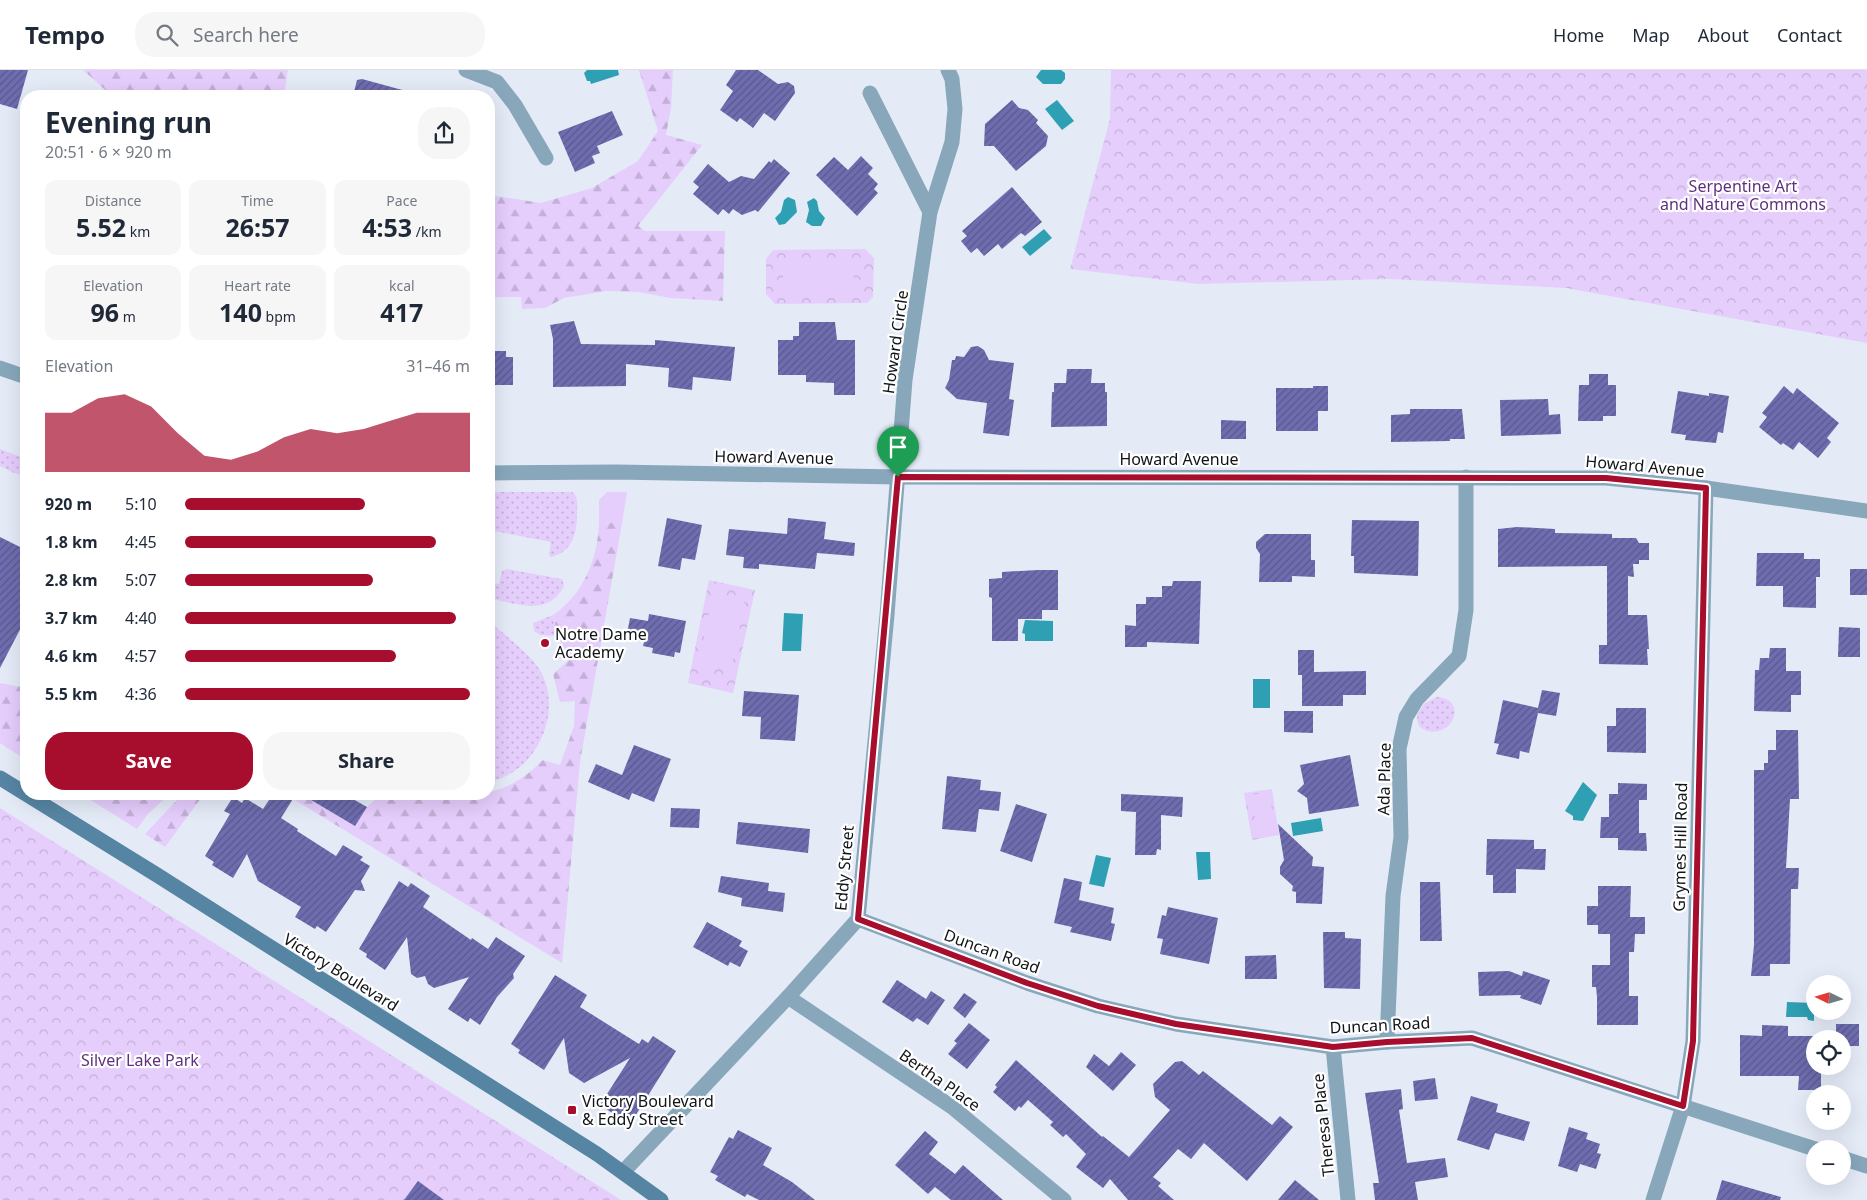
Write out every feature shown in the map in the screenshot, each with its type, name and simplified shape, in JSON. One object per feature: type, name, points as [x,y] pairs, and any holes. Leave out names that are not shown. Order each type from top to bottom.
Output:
[{"type":"main road","name":"Victory Boulevard","points":[[0,778],[20,790]]},
{"type":"main road","name":"Victory Boulevard","points":[[36,800],[157,875],[623,1172],[661,1200]]},
{"type":"street","points":[[466,70],[497,82],[515,105],[546,158]]},
{"type":"street","name":"Howard Circle","points":[[898,477],[905,380],[930,212],[952,142],[955,109],[952,79],[948,70]]},
{"type":"street","points":[[870,93],[930,212]]},
{"type":"street","points":[[0,368],[20,375]]},
{"type":"street","name":"Howard Avenue","points":[[495,473],[616,472],[898,477],[1606,478],[1706,488],[1867,511]]},
{"type":"street","name":"Eddy Street","points":[[623,1172],[788,998],[858,919],[898,477]]},
{"type":"street","name":"Ada Place","points":[[1387,1042],[1393,896],[1401,837],[1399,749],[1406,717],[1417,698],[1459,656],[1466,610],[1466,477]]},
{"type":"street","name":"Grymes Hill Road","points":[[1653,1200],[1683,1106],[1693,1041],[1706,488]]},
{"type":"street","name":"Duncan Road","points":[[858,919],[1027,983],[1098,1006],[1176,1024],[1333,1047],[1387,1042],[1472,1038],[1806,1146]]},
{"type":"street","name":"Bertha Place","points":[[788,998],[952,1107],[1064,1200]]},
{"type":"street","name":"Theresa Place","points":[[1333,1047],[1348,1200]]},
{"type":"street","points":[[1851,1161],[1867,1166]]},
{"type":"green space","points":[[83,70],[288,70],[285,90],[105,90]]},
{"type":"green space","points":[[639,70],[673,70],[671,108],[666,135],[702,145],[638,226],[645,231],[725,231],[723,301],[671,298],[638,292],[606,291],[564,298],[545,308],[522,309],[521,297],[495,297],[495,195],[541,203],[592,188],[638,161],[658,131]]},
{"type":"green space","name":"Serpentine Art and Nature Commons","points":[[1111,70],[1867,70],[1867,343],[1566,288],[1390,279],[1199,284],[1070,269],[1110,119]]},
{"type":"green space","points":[[865,249],[874,258],[873,297],[867,303],[775,304],[766,294],[766,259],[773,250]]},
{"type":"green space","points":[[853,259],[854,292],[783,293],[783,260]]},
{"type":"green space","points":[[0,449],[20,457],[20,474],[0,466]]},
{"type":"green space","points":[[495,492],[572,492],[577,499],[577,521],[572,541],[564,551],[551,557],[549,555],[551,542],[495,531]]},
{"type":"green space","points":[[607,492],[627,492],[622,523],[599,522],[599,500]]},
{"type":"green space","points":[[599,522],[622,523],[580,762],[562,963],[295,800],[312,800],[336,815],[367,807],[375,800],[495,800],[495,791],[518,780],[543,760],[560,765],[574,726],[575,701],[560,702],[553,674],[569,660],[558,636],[553,615],[573,597],[581,586],[592,562]]},
{"type":"green space","points":[[507,569],[562,579],[564,586],[557,596],[549,602],[540,605],[520,605],[495,599],[495,583],[499,584],[502,571]]},
{"type":"green space","points":[[709,580],[755,590],[733,693],[688,683]]},
{"type":"green space","points":[[713,593],[745,600],[731,669],[699,662]]},
{"type":"green space","points":[[553,615],[558,636],[540,635],[534,631],[533,623]]},
{"type":"green space","points":[[495,626],[534,661],[542,674],[548,691],[549,708],[546,725],[540,741],[531,755],[505,777],[495,780]]},
{"type":"green space","points":[[0,683],[20,687],[20,756],[0,743]]},
{"type":"green space","points":[[1437,697],[1447,699],[1453,704],[1454,718],[1443,729],[1435,732],[1425,730],[1418,724],[1417,714],[1425,703]]},
{"type":"green space","points":[[1272,789],[1279,835],[1252,840],[1244,793]]},
{"type":"green space","points":[[1269,792],[1276,832],[1258,836],[1251,795]]},
{"type":"green space","points":[[91,800],[163,800],[148,814],[137,829]]},
{"type":"green space","points":[[177,800],[200,800],[165,847],[145,834]]},
{"type":"green space","name":"Silver Lake Park","points":[[0,808],[621,1200],[0,1200]]},
{"type":"water","points":[[587,70],[618,70],[619,75],[591,84],[590,81],[587,81],[584,73]]},
{"type":"water","points":[[1041,70],[1061,70],[1065,73],[1065,79],[1061,84],[1043,84],[1036,77]]},
{"type":"water","points":[[1057,100],[1074,121],[1062,130],[1045,109]]},
{"type":"water","points":[[788,197],[795,200],[797,212],[785,224],[779,225],[775,218],[781,212],[784,200]]},
{"type":"water","points":[[814,198],[817,201],[819,211],[825,218],[821,226],[812,226],[806,222],[809,210],[807,202]]},
{"type":"water","points":[[1044,229],[1052,238],[1030,256],[1022,247]]},
{"type":"water","points":[[784,613],[803,614],[801,651],[782,651]]},
{"type":"water","points":[[1025,620],[1053,621],[1053,641],[1025,641],[1025,634],[1022,633]]},
{"type":"water","points":[[1253,679],[1270,679],[1270,708],[1253,708]]},
{"type":"water","points":[[1583,782],[1597,795],[1583,821],[1573,820],[1573,816],[1565,811]]},
{"type":"water","points":[[1321,818],[1323,831],[1293,836],[1291,823]]},
{"type":"water","points":[[1196,852],[1210,852],[1211,879],[1198,880]]},
{"type":"water","points":[[1096,855],[1111,858],[1104,887],[1089,884]]},
{"type":"water","points":[[1787,1002],[1806,1003],[1806,1017],[1786,1017]]},
{"type":"building","points":[[0,70],[28,70],[22,90],[20,90],[17,109],[0,104]]},
{"type":"building","points":[[736,70],[758,70],[778,84],[788,82],[794,86],[795,93],[775,121],[764,113],[753,128],[740,118],[737,122],[720,110],[733,91],[726,85]]},
{"type":"building","points":[[362,79],[402,90],[354,90],[357,80]]},
{"type":"building","points":[[1012,100],[1019,108],[1028,110],[1038,120],[1036,123],[1048,136],[1046,146],[1016,171],[994,146],[984,146],[985,124]]},
{"type":"building","points":[[612,111],[623,135],[597,146],[600,153],[592,156],[595,163],[575,172],[558,132]]},
{"type":"building","points":[[861,156],[873,168],[868,174],[878,184],[874,189],[878,193],[857,216],[816,175],[834,157],[848,170]]},
{"type":"building","points":[[774,159],[790,173],[758,212],[755,210],[742,215],[733,209],[729,214],[723,209],[718,215],[693,194],[699,187],[693,182],[708,164],[729,182],[741,176],[754,179],[769,161],[771,163]]},
{"type":"building","points":[[1012,187],[1042,222],[1025,236],[1021,233],[1002,249],[998,244],[984,256],[977,248],[971,253],[961,241],[967,236],[962,231]]},
{"type":"building","points":[[574,321],[581,344],[655,345],[655,340],[735,347],[731,381],[693,377],[692,390],[668,387],[669,368],[626,364],[626,386],[553,387],[553,339],[550,325]]},
{"type":"building","points":[[799,322],[835,322],[837,340],[855,340],[855,395],[834,395],[834,383],[806,382],[806,375],[778,375],[778,340],[793,340],[793,336],[799,336]]},
{"type":"building","points":[[978,346],[984,350],[989,360],[1014,363],[1009,399],[1014,400],[1009,436],[983,433],[987,403],[957,399],[945,388],[949,380],[952,360],[955,360],[956,356],[964,357],[971,347]]},
{"type":"building","points":[[495,351],[506,351],[506,357],[513,357],[513,385],[495,385]]},
{"type":"building","points":[[1067,369],[1092,369],[1091,383],[1105,383],[1105,392],[1107,392],[1107,426],[1051,427],[1054,383],[1066,383]]},
{"type":"building","points":[[1589,374],[1608,374],[1608,385],[1616,385],[1616,416],[1603,416],[1603,421],[1578,421],[1579,385],[1589,385]]},
{"type":"building","points":[[1313,386],[1328,386],[1328,411],[1318,411],[1318,431],[1276,431],[1276,388],[1313,388]]},
{"type":"building","points":[[1784,386],[1793,394],[1797,388],[1839,423],[1827,438],[1831,442],[1818,458],[1799,442],[1793,450],[1783,443],[1781,445],[1759,427],[1767,417],[1762,413]]},
{"type":"building","points":[[1678,391],[1709,396],[1709,393],[1729,396],[1723,433],[1718,432],[1716,443],[1685,440],[1686,435],[1671,433]]},
{"type":"building","points":[[1548,399],[1549,415],[1560,414],[1561,434],[1501,436],[1500,400]]},
{"type":"building","points":[[1410,409],[1462,409],[1465,439],[1391,442],[1391,415],[1410,414]]},
{"type":"building","points":[[1221,420],[1246,421],[1246,439],[1221,439]]},
{"type":"building","points":[[667,518],[702,525],[695,560],[682,558],[680,570],[658,566]]},
{"type":"building","points":[[788,518],[826,522],[824,539],[855,543],[854,556],[817,553],[815,569],[759,564],[759,569],[743,568],[744,557],[726,555],[729,529],[787,534]]},
{"type":"building","points":[[1352,520],[1419,521],[1418,576],[1354,573],[1354,556],[1351,556]]},
{"type":"building","points":[[1517,527],[1555,529],[1555,533],[1612,534],[1612,538],[1636,538],[1639,543],[1649,543],[1649,560],[1639,560],[1639,564],[1633,564],[1634,577],[1628,576],[1628,615],[1647,615],[1648,665],[1599,664],[1599,645],[1607,645],[1607,566],[1498,567],[1498,529]]},
{"type":"building","points":[[1265,534],[1311,534],[1311,560],[1315,560],[1315,577],[1292,576],[1292,582],[1259,582],[1260,554],[1256,548],[1256,542]]},
{"type":"building","points":[[0,537],[20,547],[20,630],[0,668]]},
{"type":"building","points":[[1757,553],[1804,553],[1804,559],[1820,559],[1820,577],[1816,577],[1816,608],[1783,607],[1783,586],[1756,586]]},
{"type":"building","points":[[1850,569],[1867,569],[1867,595],[1850,595]]},
{"type":"building","points":[[1058,570],[1058,610],[1042,610],[1042,619],[1018,619],[1018,641],[992,641],[992,598],[989,597],[989,579],[1002,578],[1002,572]]},
{"type":"building","points":[[1173,581],[1201,581],[1199,644],[1147,642],[1147,647],[1125,647],[1125,625],[1136,626],[1136,604],[1146,604],[1146,597],[1162,597],[1162,586],[1172,586]]},
{"type":"building","points":[[649,614],[686,621],[680,653],[675,652],[674,657],[652,653],[653,648],[643,646],[644,642],[626,639],[630,618],[648,621]]},
{"type":"building","points":[[1839,627],[1860,628],[1860,657],[1838,657]]},
{"type":"building","points":[[1770,648],[1786,648],[1786,671],[1801,671],[1801,695],[1791,695],[1791,712],[1754,711],[1755,670],[1759,670],[1760,658],[1769,658]]},
{"type":"building","points":[[1298,650],[1314,650],[1314,672],[1366,671],[1366,695],[1343,695],[1343,706],[1302,706],[1302,675],[1298,675]]},
{"type":"building","points":[[1542,690],[1560,693],[1556,716],[1538,713],[1529,753],[1520,751],[1519,759],[1496,754],[1499,744],[1494,743],[1503,700],[1538,708]]},
{"type":"building","points":[[744,691],[799,695],[795,741],[760,739],[761,717],[742,716]]},
{"type":"building","points":[[1616,708],[1646,708],[1646,753],[1607,752],[1607,726],[1616,726]]},
{"type":"building","points":[[1284,711],[1313,711],[1313,733],[1284,732]]},
{"type":"building","points":[[1776,730],[1798,730],[1799,799],[1790,799],[1786,868],[1799,868],[1798,889],[1791,889],[1790,964],[1770,964],[1770,976],[1751,976],[1754,945],[1754,770],[1764,770],[1764,763],[1768,763],[1768,750],[1776,750]]},
{"type":"building","points":[[634,745],[671,759],[654,802],[632,793],[629,800],[588,782],[596,764],[622,775]]},
{"type":"building","points":[[1350,755],[1359,806],[1309,814],[1307,798],[1297,791],[1304,784],[1300,765]]},
{"type":"building","points":[[947,776],[981,780],[980,790],[1001,792],[999,811],[979,809],[976,832],[942,829]]},
{"type":"building","points":[[1618,783],[1647,784],[1647,800],[1639,800],[1639,833],[1646,833],[1647,851],[1618,850],[1618,838],[1600,838],[1601,817],[1609,817],[1609,794],[1618,794]]},
{"type":"building","points":[[1121,794],[1183,797],[1182,817],[1161,815],[1161,850],[1157,849],[1156,855],[1135,855],[1136,812],[1121,811]]},
{"type":"building","points":[[231,800],[238,800],[242,803],[244,800],[248,800],[263,809],[269,800],[292,800],[281,818],[298,829],[297,831],[336,856],[343,845],[363,857],[360,860],[370,866],[361,881],[365,891],[355,890],[326,932],[317,926],[315,929],[295,917],[301,907],[258,881],[247,854],[233,878],[212,865],[214,862],[205,856],[230,814],[224,811]]},
{"type":"building","points":[[311,800],[355,800],[367,807],[355,826]]},
{"type":"building","points":[[1016,804],[1047,814],[1032,862],[1000,851]]},
{"type":"building","points":[[671,808],[700,809],[699,828],[670,827]]},
{"type":"building","points":[[738,822],[810,829],[808,853],[736,844]]},
{"type":"building","points":[[1278,824],[1313,857],[1312,866],[1324,867],[1322,904],[1296,903],[1296,892],[1292,891],[1293,886],[1280,874],[1280,867],[1284,860]]},
{"type":"building","points":[[1487,839],[1534,840],[1534,849],[1546,849],[1545,870],[1516,869],[1516,893],[1493,893],[1493,875],[1486,875]]},
{"type":"building","points":[[721,876],[769,883],[768,891],[785,893],[783,912],[741,906],[742,898],[718,892]]},
{"type":"building","points":[[1064,878],[1082,882],[1079,900],[1114,908],[1111,923],[1115,924],[1111,941],[1070,932],[1072,927],[1054,923]]},
{"type":"building","points":[[399,881],[408,887],[411,883],[430,896],[423,907],[471,940],[472,938],[488,949],[496,937],[525,956],[513,974],[514,978],[497,997],[480,1025],[470,1018],[468,1022],[448,1009],[469,977],[434,988],[428,984],[425,976],[417,978],[411,974],[407,937],[385,970],[366,957],[367,954],[359,949]]},
{"type":"building","points":[[1420,882],[1440,882],[1442,941],[1420,941]]},
{"type":"building","points":[[1598,886],[1631,886],[1630,917],[1645,917],[1645,934],[1635,934],[1634,952],[1629,952],[1629,996],[1638,996],[1638,1025],[1597,1025],[1597,997],[1596,987],[1592,987],[1592,965],[1610,965],[1610,934],[1598,934],[1598,925],[1587,925],[1587,906],[1598,906]]},
{"type":"building","points":[[1168,907],[1218,918],[1209,964],[1160,954],[1163,939],[1157,938],[1162,915],[1166,916]]},
{"type":"building","points":[[707,922],[742,941],[739,946],[748,951],[740,967],[730,962],[728,966],[693,947]]},
{"type":"building","points":[[1323,932],[1345,932],[1345,938],[1361,939],[1360,989],[1324,988]]},
{"type":"building","points":[[1276,955],[1277,979],[1245,979],[1245,956]]},
{"type":"building","points":[[1509,971],[1522,976],[1523,971],[1550,980],[1541,1005],[1520,998],[1521,995],[1479,996],[1478,972]]},
{"type":"building","points":[[555,975],[587,995],[580,1007],[639,1044],[642,1039],[648,1043],[653,1036],[676,1051],[632,1121],[623,1114],[620,1118],[600,1105],[630,1058],[584,1083],[569,1073],[564,1038],[544,1070],[518,1053],[520,1050],[511,1044]]},
{"type":"building","points":[[897,980],[926,999],[931,991],[945,1000],[928,1025],[917,1018],[913,1022],[882,1002]]},
{"type":"building","points":[[964,993],[977,1002],[965,1018],[953,1008]]},
{"type":"building","points":[[969,1023],[990,1040],[967,1069],[948,1054],[957,1043],[954,1041]]},
{"type":"building","points":[[1836,1024],[1859,1024],[1859,1046],[1851,1046],[1851,1030],[1836,1030]]},
{"type":"building","points":[[1762,1025],[1788,1026],[1788,1036],[1806,1036],[1806,1075],[1821,1075],[1821,1085],[1806,1085],[1806,1090],[1798,1090],[1799,1076],[1740,1076],[1740,1035],[1762,1036]]},
{"type":"building","points":[[1121,1052],[1136,1065],[1113,1091],[1086,1067],[1094,1054],[1109,1066]]},
{"type":"building","points":[[1016,1060],[1102,1137],[1129,1157],[1170,1110],[1155,1097],[1153,1084],[1175,1062],[1182,1061],[1199,1075],[1203,1071],[1272,1125],[1280,1116],[1293,1127],[1247,1181],[1204,1143],[1191,1159],[1178,1149],[1153,1177],[1161,1183],[1158,1186],[1174,1200],[1128,1200],[1110,1179],[1103,1188],[1076,1167],[1086,1154],[1066,1134],[1063,1137],[1050,1125],[1053,1122],[1028,1100],[1021,1108],[1019,1106],[1015,1111],[993,1092],[997,1087],[995,1085]]},
{"type":"building","points":[[1435,1078],[1438,1099],[1415,1101],[1413,1081]]},
{"type":"building","points":[[1401,1089],[1403,1109],[1399,1110],[1407,1163],[1445,1158],[1448,1177],[1415,1182],[1418,1200],[1375,1200],[1373,1183],[1379,1183],[1365,1093]]},
{"type":"building","points":[[1471,1096],[1498,1104],[1496,1112],[1530,1122],[1524,1141],[1495,1133],[1489,1150],[1457,1140]]},
{"type":"building","points":[[1569,1127],[1588,1133],[1586,1139],[1600,1144],[1597,1153],[1601,1154],[1596,1169],[1580,1164],[1577,1172],[1558,1166]]},
{"type":"building","points":[[738,1130],[772,1148],[763,1165],[792,1182],[815,1200],[759,1200],[747,1194],[745,1197],[715,1180],[718,1176],[710,1172],[729,1137],[733,1139]]},
{"type":"building","points":[[925,1131],[938,1142],[929,1154],[955,1174],[963,1165],[1003,1200],[951,1200],[935,1187],[928,1194],[895,1165]]},
{"type":"building","points":[[1295,1180],[1319,1200],[1278,1200]]},
{"type":"building","points":[[1722,1180],[1781,1197],[1780,1200],[1716,1200]]},
{"type":"building","points":[[418,1181],[444,1200],[404,1200]]},
{"type":"place","name":"Notre Dame Academy","points":[[545,643]]},
{"type":"place","name":"Victory Boulevard & Eddy Street","points":[[572,1110]]},
{"type":"route","points":[[898,477],[1606,478],[1706,488],[1693,1041],[1683,1106],[1472,1038],[1387,1042],[1333,1047],[1176,1024],[1098,1006],[1027,983],[858,919],[898,477]]}]
